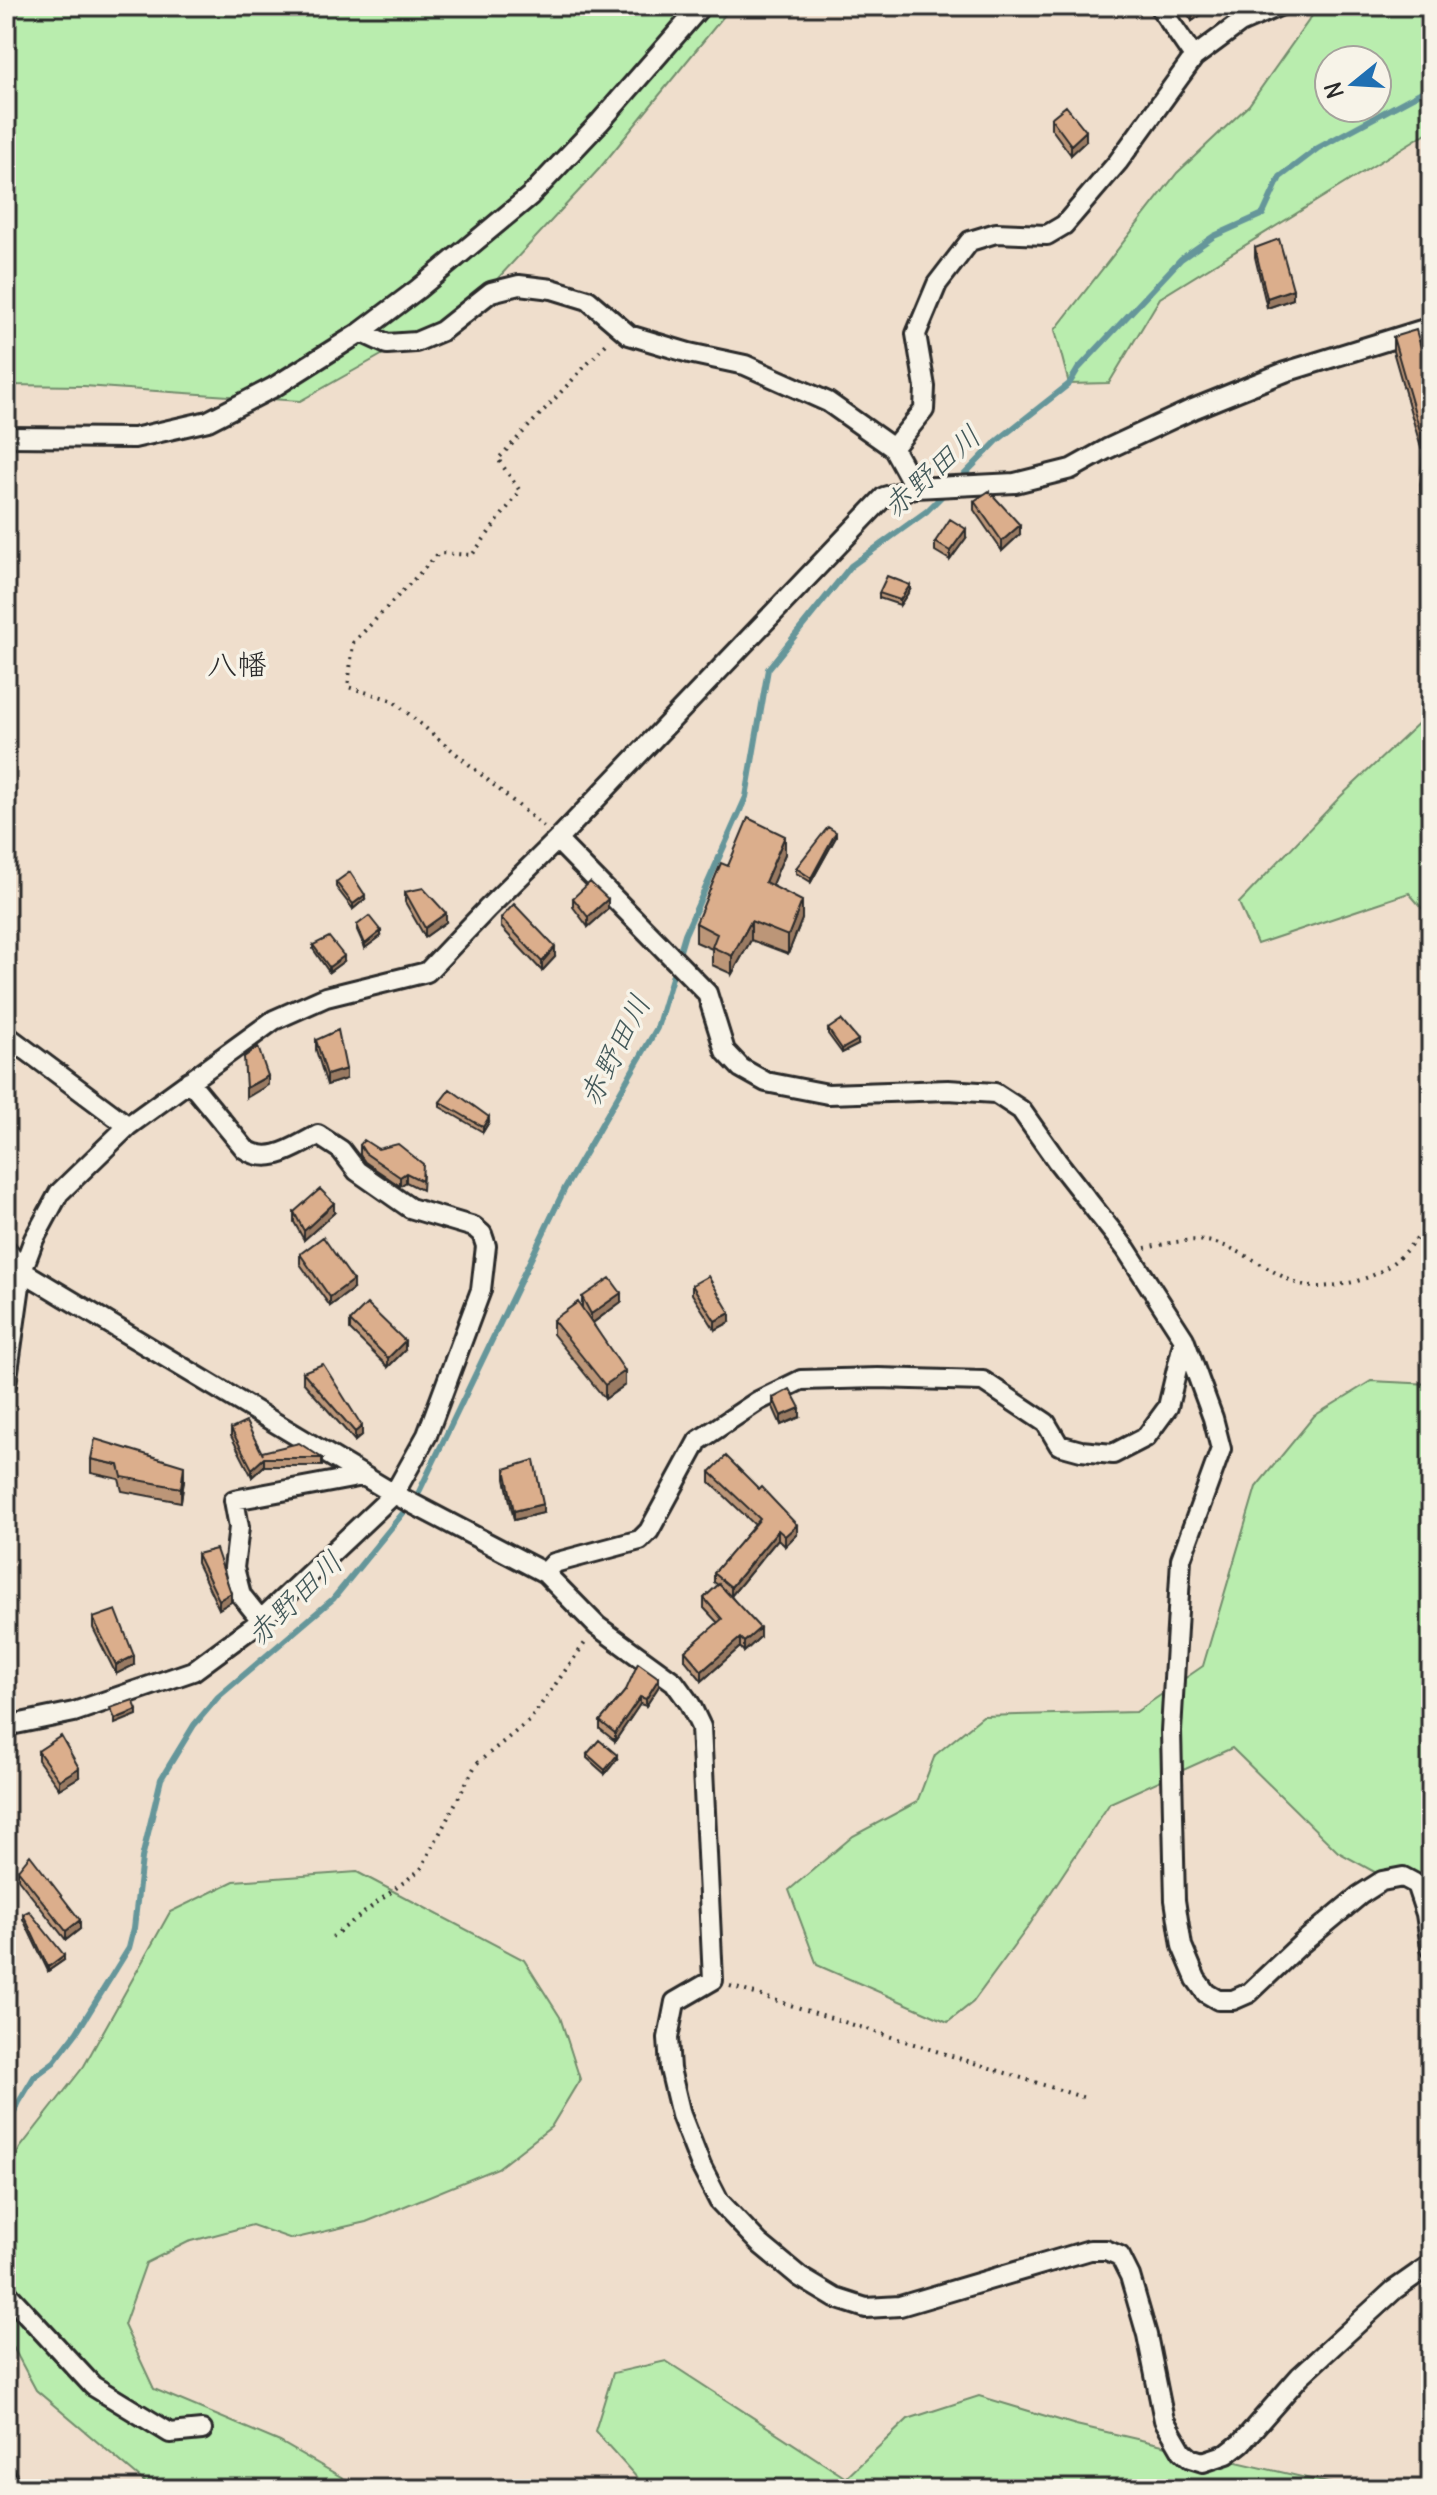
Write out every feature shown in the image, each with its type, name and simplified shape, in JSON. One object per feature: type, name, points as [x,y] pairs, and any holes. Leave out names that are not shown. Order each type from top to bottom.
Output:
[{"type":"street","points":[[6,437],[134,438],[208,421],[274,387],[361,332],[530,196],[600,122],[701,6]]},
{"type":"street","points":[[1159,6],[1194,57]]},
{"type":"street","points":[[893,448],[924,410],[925,387],[916,334],[937,284],[970,241],[996,233],[1047,235],[1064,225],[1118,162],[1194,57],[1240,23],[1279,6]]},
{"type":"street","points":[[361,332],[387,344],[416,342],[442,331],[491,292],[519,285],[552,289],[588,300],[629,335],[689,353],[745,365],[828,402],[893,448],[915,488]]},
{"type":"street","points":[[6,1385],[22,1271],[34,1239],[59,1193],[128,1126],[274,1020],[326,997],[427,972],[884,497],[915,488],[1015,483],[1071,469],[1193,409],[1272,378],[1431,327]]},
{"type":"street","points":[[557,840],[707,993],[725,1051],[741,1068],[766,1082],[828,1094],[948,1090],[995,1093],[1021,1110],[1126,1249],[1184,1339],[1221,1449],[1181,1559],[1171,1731],[1175,1900],[1182,1946],[1196,1979],[1206,1993],[1218,2000],[1233,2000],[1249,1993],[1301,1944],[1360,1895],[1382,1881],[1403,1877],[1416,1884],[1426,1914],[1431,1948]]},
{"type":"street","points":[[6,1035],[128,1126]]},
{"type":"street","points":[[6,1726],[74,1712],[193,1671],[261,1620],[397,1496],[427,1435],[481,1290],[486,1246],[482,1234],[474,1227],[410,1208],[357,1171],[341,1150],[318,1135],[276,1155],[255,1156],[245,1149],[189,1081]]},
{"type":"street","points":[[6,1249],[22,1271],[363,1476],[545,1573],[597,1626],[674,1682],[690,1704],[701,1727],[713,1980],[675,2002],[668,2038],[670,2069],[681,2115],[719,2201],[759,2243],[800,2277],[835,2298],[866,2308],[900,2306],[1090,2250],[1106,2250],[1120,2256],[1130,2276],[1147,2335],[1164,2420],[1182,2451],[1190,2458],[1203,2462],[1227,2454],[1241,2443],[1300,2376],[1383,2300],[1431,2264]]},
{"type":"street","points":[[545,1573],[554,1563],[640,1540],[649,1531],[698,1441],[758,1401],[801,1380],[878,1378],[983,1381],[1046,1423],[1059,1445],[1113,1454],[1146,1437],[1168,1407],[1184,1339]]},
{"type":"street","points":[[261,1620],[241,1595],[234,1568],[239,1527],[234,1500],[363,1476]]},
{"type":"street","points":[[6,2292],[93,2386],[170,2433],[202,2430]]},
{"type":"street","points":[[6,2477],[8,2489]]},
{"type":"path","points":[[557,840],[519,804],[392,700],[348,687],[353,643],[439,553],[472,555],[520,491],[498,459],[622,328]]},
{"type":"path","points":[[1126,1249],[1183,1241],[1211,1242],[1299,1285],[1323,1287],[1356,1282],[1382,1273],[1402,1256],[1431,1220]]},
{"type":"path","points":[[332,1937],[421,1869],[476,1764],[530,1720],[597,1626]]},
{"type":"path","points":[[713,1980],[1085,2098]]},
{"type":"green space","points":[[6,6],[732,6],[599,169],[477,301],[300,401],[84,386],[6,385]]},
{"type":"green space","points":[[1319,6],[1431,6],[1431,130],[1160,298],[1109,383],[1069,384],[1055,330],[1177,173],[1249,105]]},
{"type":"green space","points":[[1431,716],[1431,919],[1409,893],[1257,944],[1239,903],[1341,796],[1424,718]]},
{"type":"green space","points":[[1371,1381],[1431,1384],[1431,1903],[1338,1852],[1232,1748],[1110,1803],[1028,1927],[973,2002],[948,2022],[817,1965],[789,1890],[853,1836],[917,1802],[935,1755],[983,1716],[1136,1712],[1203,1666],[1256,1487],[1314,1416]]},
{"type":"green space","points":[[357,1872],[524,1960],[560,2017],[580,2079],[551,2127],[498,2168],[366,2222],[292,2239],[252,2225],[188,2242],[146,2263],[124,2325],[154,2389],[280,2442],[362,2489],[153,2489],[36,2390],[6,2334],[6,2178],[20,2148],[84,2066],[170,1912],[234,1881]]},
{"type":"green space","points":[[666,2361],[846,2478],[908,2419],[979,2396],[1076,2425],[1354,2489],[647,2489],[595,2431],[613,2373]]},
{"type":"building","points":[[1066,106],[1086,131],[1071,145],[1051,118]]},
{"type":"building","points":[[1279,239],[1293,289],[1267,298],[1255,248]]},
{"type":"building","points":[[1416,330],[1422,351],[1427,352],[1431,362],[1431,430],[1421,434],[1393,337]]},
{"type":"building","points":[[1423,454],[1431,456],[1431,487],[1420,484]]},
{"type":"building","points":[[989,491],[1020,525],[1002,541],[974,501]]},
{"type":"building","points":[[950,519],[966,529],[950,551],[935,542]]},
{"type":"building","points":[[887,576],[910,585],[900,600],[879,593]]},
{"type":"building","points":[[748,818],[785,836],[765,882],[802,901],[788,936],[751,921],[732,956],[712,947],[717,934],[696,923],[721,863],[728,866]]},
{"type":"building","points":[[828,827],[836,832],[811,878],[796,868]]},
{"type":"building","points":[[350,872],[365,895],[353,904],[336,882]]},
{"type":"building","points":[[590,882],[608,899],[588,917],[573,898]]},
{"type":"building","points":[[423,888],[446,913],[425,928],[405,892]]},
{"type":"building","points":[[514,904],[555,947],[542,962],[501,918]]},
{"type":"building","points":[[369,916],[381,931],[365,944],[357,925]]},
{"type":"building","points":[[329,937],[344,956],[329,967],[313,945]]},
{"type":"building","points":[[841,1020],[858,1040],[842,1049],[828,1029]]},
{"type":"building","points":[[338,1030],[346,1069],[327,1075],[316,1040]]},
{"type":"building","points":[[258,1047],[268,1076],[246,1088],[244,1057]]},
{"type":"building","points":[[450,1089],[489,1117],[483,1127],[440,1102]]},
{"type":"building","points":[[364,1140],[378,1149],[398,1144],[423,1164],[422,1181],[406,1173],[400,1177],[365,1153],[360,1145]]},
{"type":"building","points":[[320,1189],[334,1203],[304,1231],[294,1212]]},
{"type":"building","points":[[323,1237],[353,1280],[330,1297],[300,1254]]},
{"type":"building","points":[[708,1276],[730,1313],[715,1321],[692,1285]]},
{"type":"building","points":[[610,1278],[621,1293],[591,1314],[582,1297]]},
{"type":"building","points":[[578,1302],[625,1371],[605,1385],[553,1320]]},
{"type":"building","points":[[367,1304],[405,1341],[388,1358],[350,1321]]},
{"type":"building","points":[[323,1364],[362,1426],[355,1432],[303,1372]]},
{"type":"building","points":[[790,1389],[800,1408],[781,1416],[773,1398]]},
{"type":"building","points":[[246,1422],[263,1455],[262,1452],[299,1443],[322,1458],[264,1458],[252,1469],[231,1429]]},
{"type":"building","points":[[95,1439],[184,1466],[181,1488],[122,1477],[119,1465],[91,1459]]},
{"type":"building","points":[[726,1456],[797,1525],[785,1536],[778,1530],[731,1587],[714,1573],[760,1519],[710,1472]]},
{"type":"building","points":[[534,1460],[543,1504],[514,1511],[505,1469]]},
{"type":"building","points":[[216,1549],[231,1593],[219,1600],[197,1554]]},
{"type":"building","points":[[719,1584],[760,1628],[744,1642],[740,1638],[702,1671],[685,1651],[722,1619],[704,1598]]},
{"type":"building","points":[[116,1610],[134,1656],[116,1665],[93,1618]]},
{"type":"building","points":[[638,1663],[659,1678],[646,1699],[640,1697],[615,1733],[600,1721],[626,1690]]},
{"type":"building","points":[[133,1700],[137,1710],[115,1719],[110,1708]]},
{"type":"building","points":[[61,1736],[79,1768],[59,1780],[38,1751]]},
{"type":"building","points":[[599,1740],[617,1755],[605,1770],[587,1754]]},
{"type":"building","points":[[30,1855],[80,1920],[66,1931],[18,1870]]},
{"type":"building","points":[[29,1911],[64,1955],[48,1967],[23,1914]]},
{"type":"waterway","name":"赤野田川","points":[[958,481],[998,440],[1069,384],[1078,369],[1181,259],[1214,236],[1263,214],[1280,177],[1318,148],[1420,93],[1431,84]]},
{"type":"waterway","name":"赤野田川","points":[[6,2130],[34,2077],[54,2062],[77,2032],[129,1948],[142,1858],[161,1779],[194,1725],[218,1697],[333,1599],[417,1496],[565,1188],[657,1028],[685,934],[746,797],[768,669],[851,566],[927,511],[947,491]]},
{"type":"district","name":"八幡","points":[[237,664]]}]
